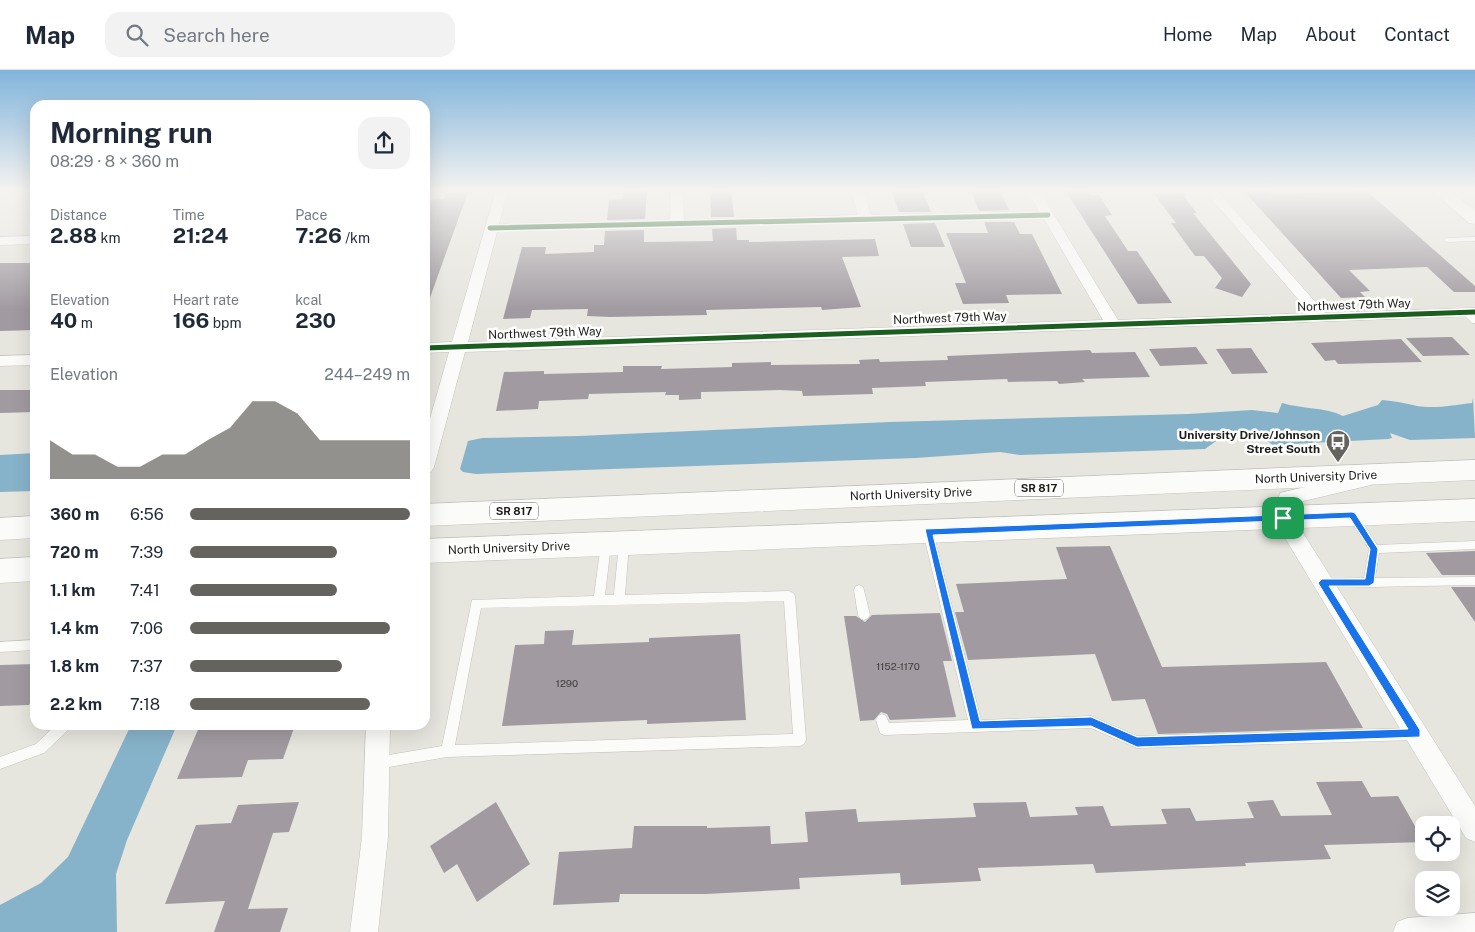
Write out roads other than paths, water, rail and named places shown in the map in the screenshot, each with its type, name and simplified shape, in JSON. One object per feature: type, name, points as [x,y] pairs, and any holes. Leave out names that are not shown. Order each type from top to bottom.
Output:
[{"type":"main road","name":"North University Drive","points":[[430,515],[1475,470]]},
{"type":"main road","name":"North University Drive","points":[[430,551],[1475,510]]},
{"type":"main road","points":[[0,528],[30,527]]},
{"type":"main road","points":[[0,571],[30,569]]},
{"type":"street","points":[[430,449],[489,230]]},
{"type":"street","points":[[1057,230],[1113,324]]},
{"type":"street","points":[[1245,230],[1321,318]]},
{"type":"street","points":[[0,241],[30,240]]},
{"type":"street","name":"Northwest 79th Way","points":[[430,348],[1113,324],[1472,315]]},
{"type":"street","points":[[0,361],[30,360]]},
{"type":"street","name":"North University Drive","points":[[1283,518],[1287,498],[1398,473]]},
{"type":"street","points":[[1283,518],[1475,829]]},
{"type":"street","points":[[364,932],[375,837],[378,730]]},
{"type":"street","points":[[1407,932],[1475,926]]},
{"type":"lane","points":[[1447,240],[1475,238]]},
{"type":"lane","points":[[1352,515],[1374,549],[1369,583]]},
{"type":"lane","points":[[928,532],[976,726]]},
{"type":"lane","points":[[599,600],[615,544]]},
{"type":"lane","points":[[615,544],[619,600]]},
{"type":"lane","points":[[1374,549],[1475,546]]},
{"type":"lane","points":[[1322,583],[1475,580]]},
{"type":"lane","points":[[858,590],[864,615]]},
{"type":"lane","points":[[377,763],[447,751],[800,740],[789,596],[476,603],[447,751]]},
{"type":"lane","points":[[0,647],[30,645]]},
{"type":"lane","points":[[882,720],[884,729],[1091,722],[1137,742],[1416,734]]},
{"type":"lane","points":[[0,763],[40,749],[60,730]]},
{"type":"water","points":[[1473,398],[1475,438],[1410,440],[1390,433],[1392,438],[1388,439],[1273,445],[1263,438],[1249,434],[1245,436],[1226,434],[1205,449],[1020,455],[1000,452],[916,458],[476,474],[463,472],[460,469],[468,441],[482,438],[579,436],[889,422],[1188,414],[1252,410],[1278,413],[1282,403],[1329,411],[1343,416],[1378,405],[1382,400],[1430,407],[1472,403]]},
{"type":"water","points":[[30,453],[30,491],[0,492],[0,455]]},
{"type":"water","points":[[129,730],[175,730],[127,840],[116,874],[117,932],[0,932],[0,905],[41,883],[68,857]]},
{"type":"place","name":"University Drive/Johnson Street South","points":[[1338,463]]}]
